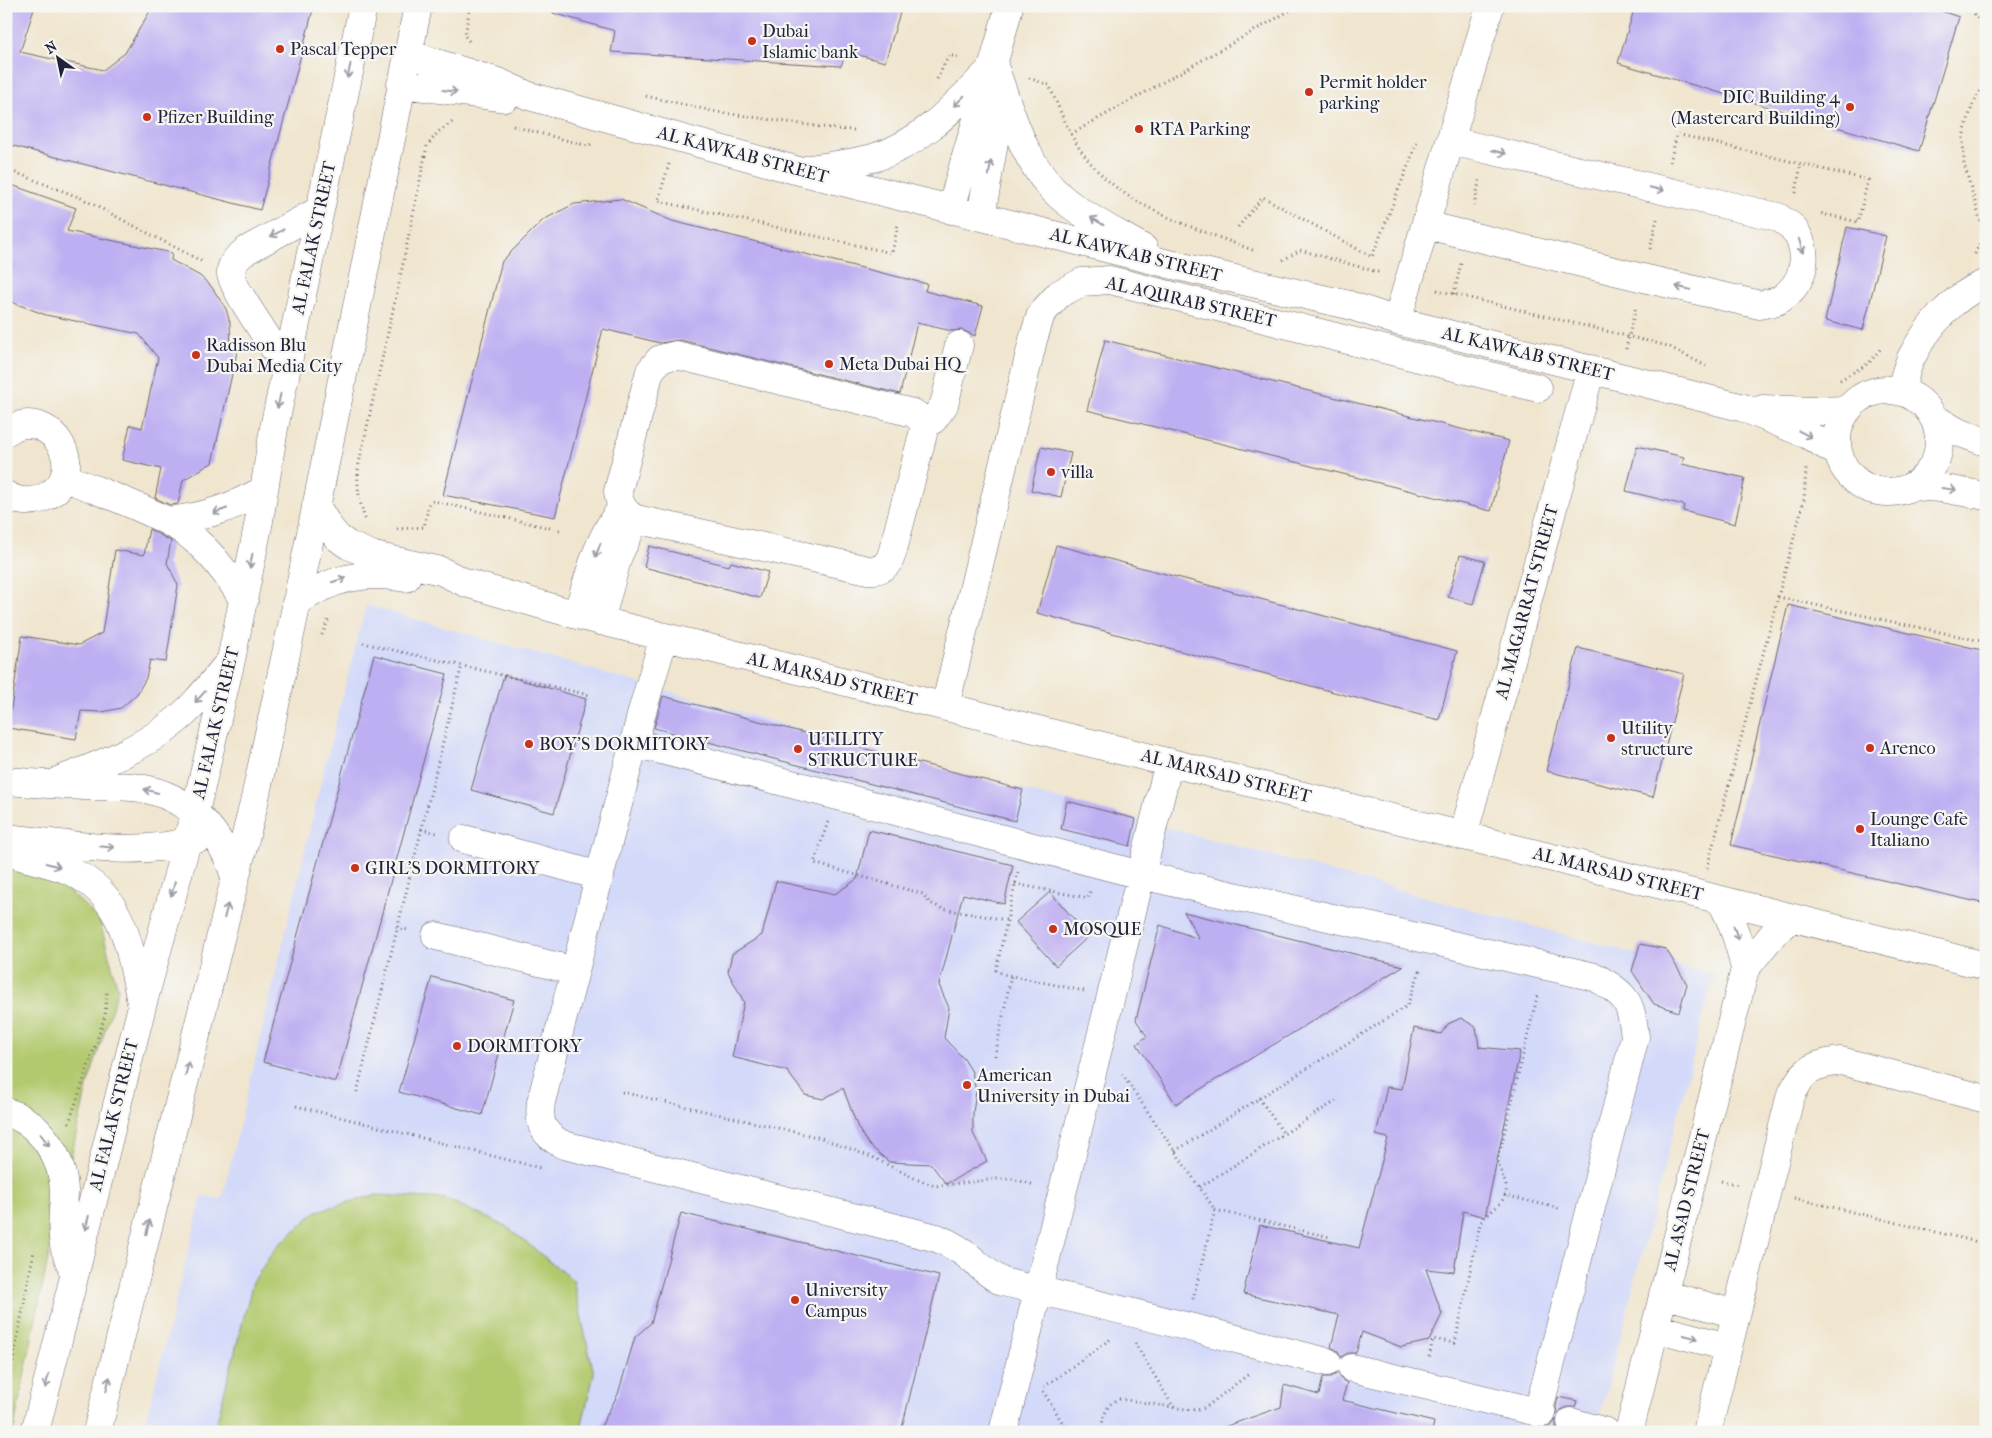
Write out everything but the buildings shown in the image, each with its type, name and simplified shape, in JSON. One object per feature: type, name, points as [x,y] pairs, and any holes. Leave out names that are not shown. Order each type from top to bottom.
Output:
[{"type":"street","name":"AL FALAK STREET","points":[[35,1432],[142,1006],[195,812],[232,660],[286,366],[363,6]]},
{"type":"street","points":[[97,1432],[254,803],[418,6]]},
{"type":"street","points":[[951,210],[971,137],[994,66],[1009,6]]},
{"type":"street","points":[[1397,321],[1490,6]]},
{"type":"street","name":"AL KAWKAB STREET","points":[[408,54],[498,82],[529,96],[795,170],[1169,264],[1349,305],[1397,321],[1744,408],[1808,435],[1838,453]]},
{"type":"street","points":[[795,170],[847,164],[900,148],[923,133],[944,115],[994,66]]},
{"type":"street","points":[[981,216],[994,142],[996,104],[994,66]]},
{"type":"street","points":[[994,66],[1032,162],[1046,182],[1063,199],[1169,264]]},
{"type":"street","name":"AL KAWKAB STREET","points":[[402,84],[502,98],[529,96]]},
{"type":"street","points":[[1426,225],[1760,305],[1778,301],[1792,290],[1801,275],[1805,257],[1801,240],[1790,225],[1778,217],[1451,140]]},
{"type":"street","points":[[286,366],[239,293],[230,276],[231,269],[237,257],[320,210]]},
{"type":"street","name":"AL AQURAB STREET","points":[[945,707],[1033,340],[1041,314],[1059,294],[1082,282],[1110,280],[1538,388]]},
{"type":"street","points":[[1900,391],[1911,359],[1928,330],[1951,305],[1986,283]]},
{"type":"street","points":[[924,423],[933,420],[944,406],[959,345]]},
{"type":"street","points":[[676,355],[913,413],[922,419],[924,423],[892,554],[884,568],[876,571],[629,514],[619,500],[618,491],[650,372],[660,359],[668,356],[676,355]]},
{"type":"street","name":"AL MAGARRAT STREET","points":[[1463,836],[1591,369]]},
{"type":"street","points":[[1934,418],[1938,430],[1937,456],[1932,468],[1912,486],[1898,491],[1882,491],[1867,487],[1854,479],[1838,453],[1837,438],[1841,423],[1848,410],[1858,400],[1871,393],[1886,390],[1900,391],[1920,401],[1934,418],[1958,432],[1986,442]]},
{"type":"street","name":"AL KAWKAB STREET","points":[[1744,408],[1813,411],[1848,410]]},
{"type":"street","points":[[6,432],[22,425],[36,425],[48,430],[58,439],[64,450],[66,464],[64,477],[57,488],[47,497],[34,501],[21,501],[6,495]]},
{"type":"street","points":[[64,477],[168,521],[186,533],[219,564],[244,601]]},
{"type":"street","points":[[1912,486],[1940,488],[1986,496]]},
{"type":"street","points":[[168,521],[218,512],[264,490]]},
{"type":"street","name":"AL MARSAD STREET","points":[[316,506],[329,527],[348,544],[374,556],[441,571],[466,583],[588,618],[1986,966]]},
{"type":"street","points":[[588,618],[618,556],[629,514]]},
{"type":"street","name":"AL MARSAD STREET","points":[[296,603],[310,593],[342,579],[360,575],[380,574],[448,586],[466,583]]},
{"type":"street","points":[[634,743],[1141,875],[1595,978],[1618,990],[1632,1011],[1635,1037],[1540,1413],[1186,1326],[1128,1320],[1038,1290],[1003,1282],[990,1276],[967,1254],[937,1238],[564,1145],[552,1139],[543,1128],[539,1115],[634,743],[664,637]]},
{"type":"street","points":[[48,785],[103,763],[156,736],[188,710],[232,660]]},
{"type":"street","points":[[1003,1432],[1169,762]]},
{"type":"street","points":[[6,781],[48,785],[140,788],[169,797],[195,812],[214,831],[230,860],[235,876]]},
{"type":"street","points":[[6,838],[136,850],[170,847],[214,831],[254,803]]},
{"type":"street","points":[[464,840],[600,876]]},
{"type":"street","points":[[6,851],[73,872],[88,880],[101,892],[121,920],[127,937],[142,1006]]},
{"type":"street","name":"AL ASAD STREET","points":[[1628,1432],[1745,969],[1741,945],[1732,922],[1710,897]]},
{"type":"street","name":"AL ASAD STREET","points":[[1745,969],[1774,933],[1792,918]]},
{"type":"street","points":[[436,936],[575,971]]},
{"type":"street","points":[[1707,1432],[1790,1098],[1800,1077],[1819,1064],[1841,1062],[1986,1099]]},
{"type":"street","points":[[6,1112],[27,1122],[44,1136],[55,1154],[62,1172],[64,1191],[61,1218],[64,1246],[74,1274]]},
{"type":"street","points":[[1663,1294],[1736,1314]]},
{"type":"street","points":[[1655,1328],[1728,1347]]},
{"type":"street","points":[[1571,1422],[1606,1432]]},
{"type":"path","points":[[470,6],[465,36],[475,48]]},
{"type":"path","points":[[1070,134],[1298,6]]},
{"type":"path","points":[[1968,6],[1977,17],[1986,36]]},
{"type":"path","points":[[936,81],[949,55],[994,66],[1049,85],[1070,134],[1088,160],[1116,188],[1153,210],[1262,254]]},
{"type":"path","points":[[1970,257],[1977,253],[1984,232],[1964,164],[1963,137],[1972,106],[1986,82]]},
{"type":"path","points":[[644,95],[717,112],[836,129],[860,130]]},
{"type":"path","points":[[506,125],[588,146],[594,142],[601,116]]},
{"type":"path","points":[[348,544],[369,532],[358,499],[359,463],[427,146],[438,132],[456,120]]},
{"type":"path","points":[[1238,227],[1263,197],[1372,257],[1420,133]]},
{"type":"path","points":[[676,137],[658,201],[892,253],[904,198]]},
{"type":"path","points":[[6,169],[81,198],[230,276]]},
{"type":"path","points":[[1280,262],[1300,250],[1454,294],[1668,346],[1710,368]]},
{"type":"path","points":[[1832,382],[1840,380],[1869,363],[1884,344]]},
{"type":"path","points":[[1710,897],[1778,597],[1804,500],[1808,435]]},
{"type":"path","points":[[396,529],[424,527],[429,503],[434,501],[563,531]]},
{"type":"path","points":[[322,639],[332,612],[346,598],[342,579]]},
{"type":"path","points":[[1778,597],[1986,642]]},
{"type":"path","points":[[363,643],[589,695]]},
{"type":"path","points":[[357,1092],[462,665]]},
{"type":"path","points":[[837,796],[814,863],[923,894],[930,903],[943,909],[1007,920]]},
{"type":"path","points":[[1024,844],[996,970],[998,973],[1011,976],[1111,996]]},
{"type":"path","points":[[1175,1151],[1407,1006],[1431,940]]},
{"type":"path","points":[[1422,1384],[1433,1339],[1455,1343],[1480,1224],[1485,1217],[1501,1204],[1504,1195],[1506,1188],[1498,1159],[1544,966]]},
{"type":"path","points":[[994,1056],[1011,976]]},
{"type":"path","points":[[55,1154],[65,1134],[105,1016],[107,987]]},
{"type":"path","points":[[1100,1042],[1215,1210],[1329,1236]]},
{"type":"path","points":[[622,1092],[821,1138],[874,1158],[916,1180],[935,1186],[1012,1179],[1045,1189],[1061,1198]]},
{"type":"path","points":[[1259,1098],[1284,1134]]},
{"type":"path","points":[[1200,1187],[1336,1101]]},
{"type":"path","points":[[1693,1174],[1986,1244]]},
{"type":"path","points":[[1504,1195],[1589,1216]]},
{"type":"path","points":[[1186,1326],[1215,1210]]},
{"type":"path","points":[[6,1397],[35,1247]]},
{"type":"path","points":[[1042,1389],[1128,1320],[1174,1408]]},
{"type":"path","points":[[1100,1432],[1107,1407],[1115,1400],[1120,1399],[1192,1410],[1205,1408],[1280,1349]]},
{"type":"path","points":[[1016,1381],[1038,1386],[1042,1389],[1068,1432]]},
{"type":"shaded area","name":"American University in Dubai","points":[[366,605],[947,771],[1136,819],[1714,975],[1596,1432],[143,1432],[202,1196],[222,1199],[326,761]]},
{"type":"green space","points":[[6,863],[48,872],[99,919],[118,989],[87,1087],[53,1234],[13,1432],[6,1432]]},
{"type":"green space","points":[[376,1195],[446,1199],[507,1227],[573,1280],[594,1374],[580,1432],[214,1432],[253,1282],[276,1247],[317,1211]]},
{"type":"place","name":"Dubai Islamic bank","points":[[752,41]]},
{"type":"place","name":"Pascal Tepper","points":[[280,49]]},
{"type":"place","name":"Permit holder parking","points":[[1309,92]]},
{"type":"place","name":"DIC Building 4 (Mastercard Building)","points":[[1850,107]]},
{"type":"place","name":"Pfizer Building","points":[[147,117]]},
{"type":"place","name":"RTA Parking","points":[[1139,129]]},
{"type":"place","name":"Radisson Blu Dubai Media City","points":[[196,355]]},
{"type":"place","name":"Meta Dubai HQ","points":[[829,364]]},
{"type":"place","name":"villa","points":[[1051,472]]},
{"type":"place","name":"Utility structure","points":[[1611,738]]},
{"type":"place","name":"BOY'S DORMITORY","points":[[529,744]]},
{"type":"place","name":"Arenco","points":[[1870,748]]},
{"type":"place","name":"UTILITY STRUCTURE","points":[[798,749]]},
{"type":"place","name":"Lounge Cafe Italiano","points":[[1860,829]]},
{"type":"place","name":"GIRL'S DORMITORY","points":[[355,868]]},
{"type":"place","name":"MOSQUE","points":[[1053,929]]},
{"type":"place","name":"DORMITORY","points":[[457,1046]]},
{"type":"place","name":"American University in Dubai","points":[[967,1085]]},
{"type":"place","name":"University Campus","points":[[795,1300]]}]
